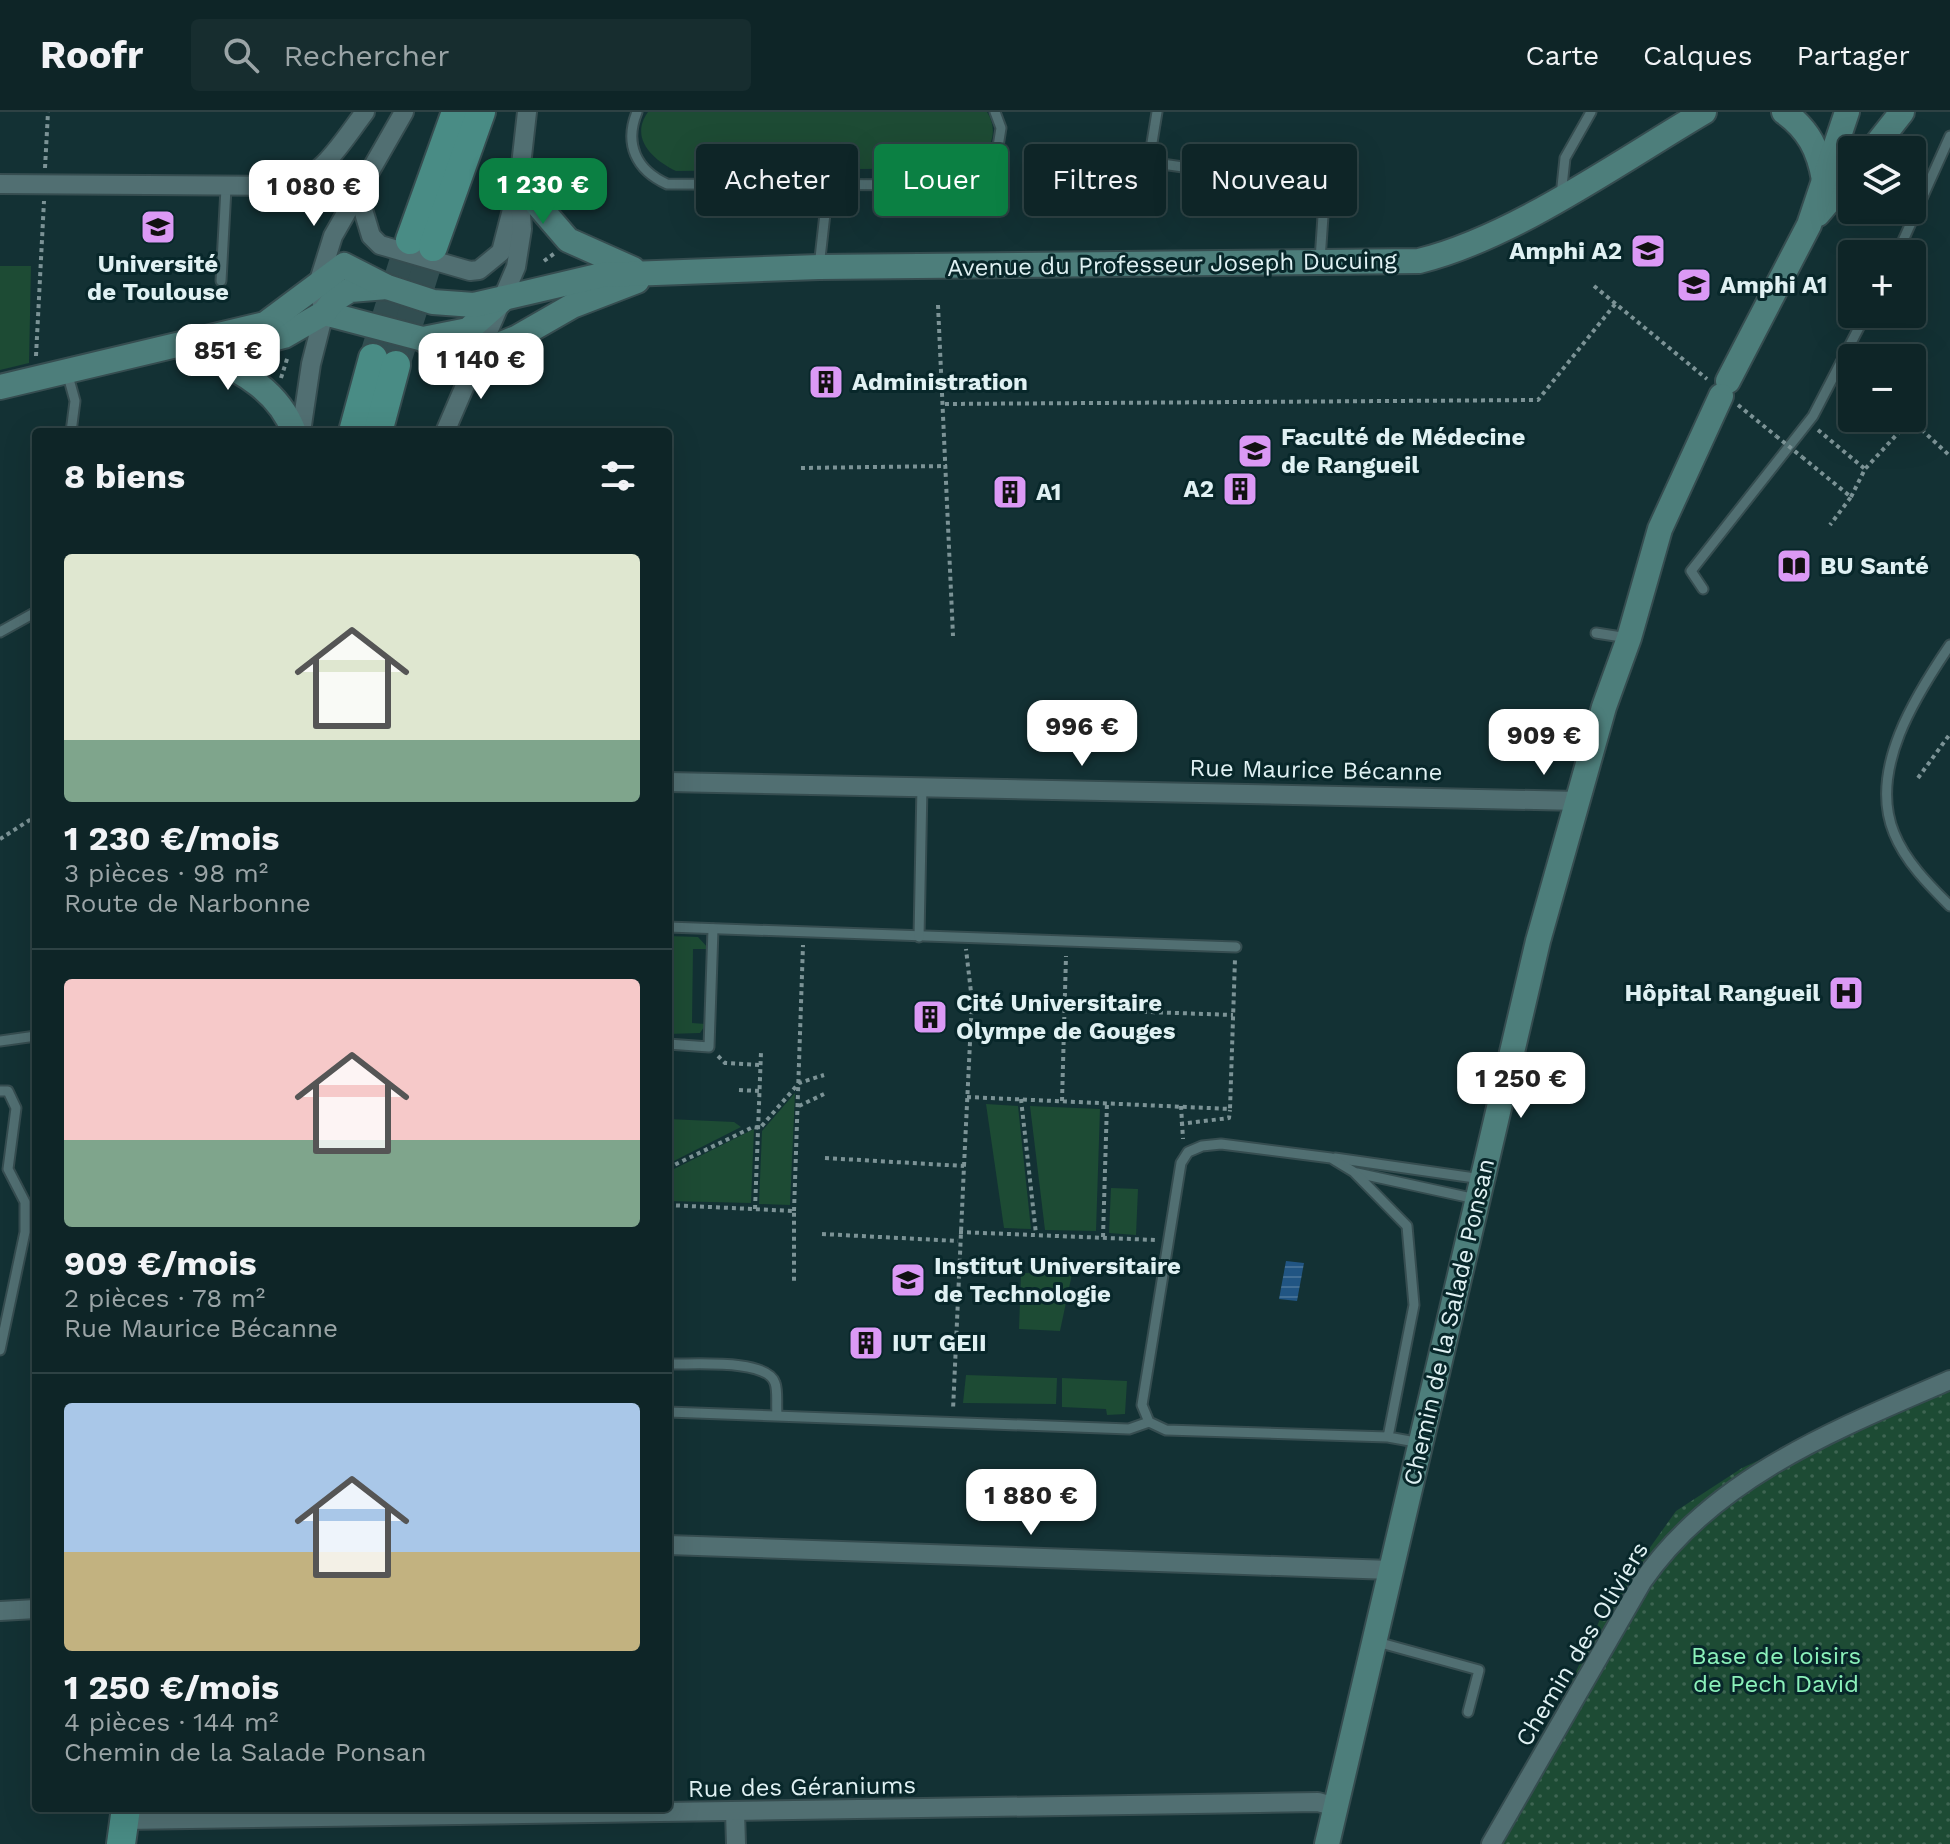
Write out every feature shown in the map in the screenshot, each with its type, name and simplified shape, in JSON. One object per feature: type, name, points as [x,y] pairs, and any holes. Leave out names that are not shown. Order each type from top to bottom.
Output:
[{"type":"main road","points":[[456,112],[422,243],[481,112]]},
{"type":"main road","points":[[355,428],[385,362],[378,428]]},
{"type":"street","points":[[0,184],[226,188],[290,186],[304,182],[325,164],[365,112]]},
{"type":"street","points":[[302,428],[311,364],[324,313],[318,284],[333,236],[404,112]]},
{"type":"street","points":[[358,193],[371,236],[380,245],[470,271],[488,266],[501,252],[519,183],[527,112]]},
{"type":"street","name":"Avenue du Professeur Joseph Ducuing","points":[[650,276],[819,267],[1407,262],[1453,253],[1561,196],[1704,112]]},
{"type":"street","points":[[1784,112],[1807,132],[1821,160],[1824,180]]},
{"type":"street","name":"Chemin de la Salade Ponsan","points":[[1327,1844],[1538,941],[1604,707],[1629,638],[1660,529],[1722,389],[1809,225],[1847,112]]},
{"type":"street","points":[[1883,136],[1902,112]]},
{"type":"street","points":[[519,183],[568,240],[650,276]]},
{"type":"street","points":[[447,428],[516,267],[522,229],[519,183]]},
{"type":"street","name":"Chemin de la Salade Ponsan","points":[[1809,225],[1838,191]]},
{"type":"street","points":[[0,404],[273,320],[344,265],[387,287],[433,302],[474,305],[602,275],[650,276]]},
{"type":"street","points":[[324,313],[423,339],[437,351],[455,359],[518,337],[572,306],[650,276]]},
{"type":"street","points":[[0,387],[70,380],[206,356],[284,336],[324,313],[334,300],[350,290],[387,287]]},
{"type":"street","points":[[423,339],[468,330],[505,296]]},
{"type":"street","points":[[206,356],[253,379],[288,418],[292,428]]},
{"type":"street","name":"Rue Maurice Bécanne","points":[[672,782],[1579,801]]},
{"type":"street","name":"Chemin des Oliviers","points":[[1491,1844],[1642,1582],[1672,1542],[1731,1491],[1827,1433],[1950,1380]]},
{"type":"street","points":[[672,1545],[1391,1570]]},
{"type":"street","points":[[0,1611],[32,1609]]},
{"type":"street","name":"Rue des Géraniums","points":[[124,1824],[1318,1802],[1336,1807]]},
{"type":"street","points":[[735,1812],[736,1844]]},
{"type":"lane","points":[[637,112],[630,128],[637,162],[650,176],[667,184],[696,185]]},
{"type":"lane","points":[[858,187],[950,185],[967,180],[996,159],[1001,128],[995,112]]},
{"type":"lane","points":[[1157,112],[1150,155],[1162,164],[1182,167]]},
{"type":"lane","points":[[1561,196],[1565,158],[1591,112]]},
{"type":"lane","points":[[1903,240],[1950,136]]},
{"type":"lane","points":[[221,281],[226,188]]},
{"type":"lane","points":[[819,267],[825,216]]},
{"type":"lane","points":[[1320,263],[1321,216]]},
{"type":"lane","points":[[1703,589],[1691,571],[1808,422],[1858,328]]},
{"type":"lane","points":[[70,380],[71,428]]},
{"type":"lane","points":[[0,632],[32,614]]},
{"type":"lane","points":[[1596,633],[1629,638]]},
{"type":"lane","points":[[1950,645],[1921,687],[1903,728],[1889,771],[1887,805],[1894,834],[1922,878],[1950,906]]},
{"type":"lane","points":[[919,937],[922,786]]},
{"type":"lane","points":[[672,927],[1236,947]]},
{"type":"lane","points":[[672,1044],[709,1047],[713,929]]},
{"type":"lane","points":[[0,1041],[32,1037]]},
{"type":"lane","points":[[0,1091],[8,1091],[16,1108],[8,1169],[25,1202],[25,1232],[0,1350]]},
{"type":"lane","points":[[1421,1443],[1388,1437],[1166,1430],[1149,1422],[1142,1405],[1181,1163],[1188,1152],[1202,1146],[1221,1144],[1331,1158],[1480,1189]]},
{"type":"lane","points":[[1331,1158],[1354,1172],[1407,1226],[1414,1305],[1388,1437]]},
{"type":"lane","points":[[1354,1172],[1480,1189]]},
{"type":"lane","points":[[672,1364],[752,1366],[769,1373],[775,1383],[777,1414]]},
{"type":"lane","points":[[672,1412],[1129,1429],[1149,1422]]},
{"type":"lane","points":[[1374,1641],[1479,1670],[1468,1712]]},
{"type":"path","points":[[36,366],[48,112]]},
{"type":"path","points":[[1594,286],[1851,497]]},
{"type":"path","points":[[945,404],[1538,400],[1616,303]]},
{"type":"path","points":[[938,305],[945,404],[953,636]]},
{"type":"path","points":[[278,391],[290,348]]},
{"type":"path","points":[[273,385],[287,361],[284,350]]},
{"type":"path","points":[[1808,422],[1865,469]]},
{"type":"path","points":[[1830,525],[1851,497],[1865,469],[1900,431],[1923,431],[1950,456]]},
{"type":"path","points":[[801,468],[947,466]]},
{"type":"path","points":[[1918,778],[1950,734]]},
{"type":"path","points":[[0,839],[32,819]]},
{"type":"path","points":[[794,1284],[803,932]]},
{"type":"path","points":[[952,1424],[958,1241],[972,1001],[964,938]]},
{"type":"path","points":[[1062,1101],[1066,941]]},
{"type":"path","points":[[1181,1106],[1180,1124],[1229,1118],[1236,947]]},
{"type":"path","points":[[1063,1009],[1233,1015]]},
{"type":"path","points":[[709,1047],[725,1063],[761,1065]]},
{"type":"path","points":[[755,1209],[761,1052]]},
{"type":"path","points":[[672,1166],[753,1127],[760,1128],[799,1083],[824,1075]]},
{"type":"path","points":[[739,1090],[760,1091]]},
{"type":"path","points":[[799,1106],[824,1094]]},
{"type":"path","points":[[967,1097],[1230,1109]]},
{"type":"path","points":[[1021,1099],[1036,1234]]},
{"type":"path","points":[[1103,1237],[1107,1103]]},
{"type":"path","points":[[825,1158],[964,1166]]},
{"type":"path","points":[[672,1205],[794,1211]]},
{"type":"path","points":[[959,1232],[1169,1241]]},
{"type":"path","points":[[822,1234],[958,1241]]},
{"type":"green space","points":[[648,112],[987,112],[993,131],[990,144],[874,144],[874,169],[858,169],[858,144],[696,144],[696,171],[676,171],[659,161],[646,147],[641,131]]},
{"type":"green space","points":[[0,266],[31,266],[29,363],[0,370]]},
{"type":"green space","points":[[672,936],[698,937],[709,949],[693,949],[692,1023],[706,1024],[700,1033],[672,1034]]},
{"type":"green space","points":[[795,1093],[790,1205],[759,1204],[762,1131]]},
{"type":"green space","points":[[986,1104],[1018,1106],[1031,1229],[1004,1228]]},
{"type":"green space","points":[[1030,1106],[1100,1109],[1096,1231],[1045,1230]]},
{"type":"green space","points":[[672,1119],[734,1122],[741,1127],[672,1162]]},
{"type":"green space","points":[[754,1129],[751,1203],[672,1201],[672,1170]]},
{"type":"green space","points":[[1111,1188],[1138,1189],[1136,1235],[1109,1233]]},
{"type":"green space","points":[[1021,1273],[1072,1274],[1060,1331],[1019,1329]]},
{"type":"green space","name":"Base de loisirs de Pech David","points":[[1950,1372],[1950,1844],[1497,1844],[1602,1615],[1676,1511],[1742,1468]]},
{"type":"green space","points":[[966,1375],[1057,1378],[1056,1404],[963,1403]]},
{"type":"green space","points":[[1062,1378],[1127,1381],[1125,1414],[1107,1415],[1106,1409],[1062,1407]]},
{"type":"water","points":[[1286,1261],[1304,1263],[1297,1301],[1279,1299]]},
{"type":"tunnel","points":[[373,358],[410,240]]},
{"type":"tunnel","points":[[396,365],[433,247]]},
{"type":"place","name":"Université de Toulouse","points":[[158,227]]},
{"type":"place","name":"Amphi A2","points":[[1648,251]]},
{"type":"place","name":"Amphi A1","points":[[1694,285]]},
{"type":"place","name":"Administration","points":[[826,382]]},
{"type":"place","name":"Faculté de Médecine de Rangueil","points":[[1255,451]]},
{"type":"place","name":"A2","points":[[1240,489]]},
{"type":"place","name":"A1","points":[[1010,492]]},
{"type":"place","name":"BU Santé","points":[[1794,566]]},
{"type":"place","name":"Hôpital Rangueil","points":[[1846,993]]},
{"type":"place","name":"Cité Universitaire Olympe de Gouges","points":[[930,1017]]},
{"type":"place","name":"Institut Universitaire de Technologie","points":[[908,1280]]},
{"type":"place","name":"IUT GEII","points":[[866,1343]]}]
